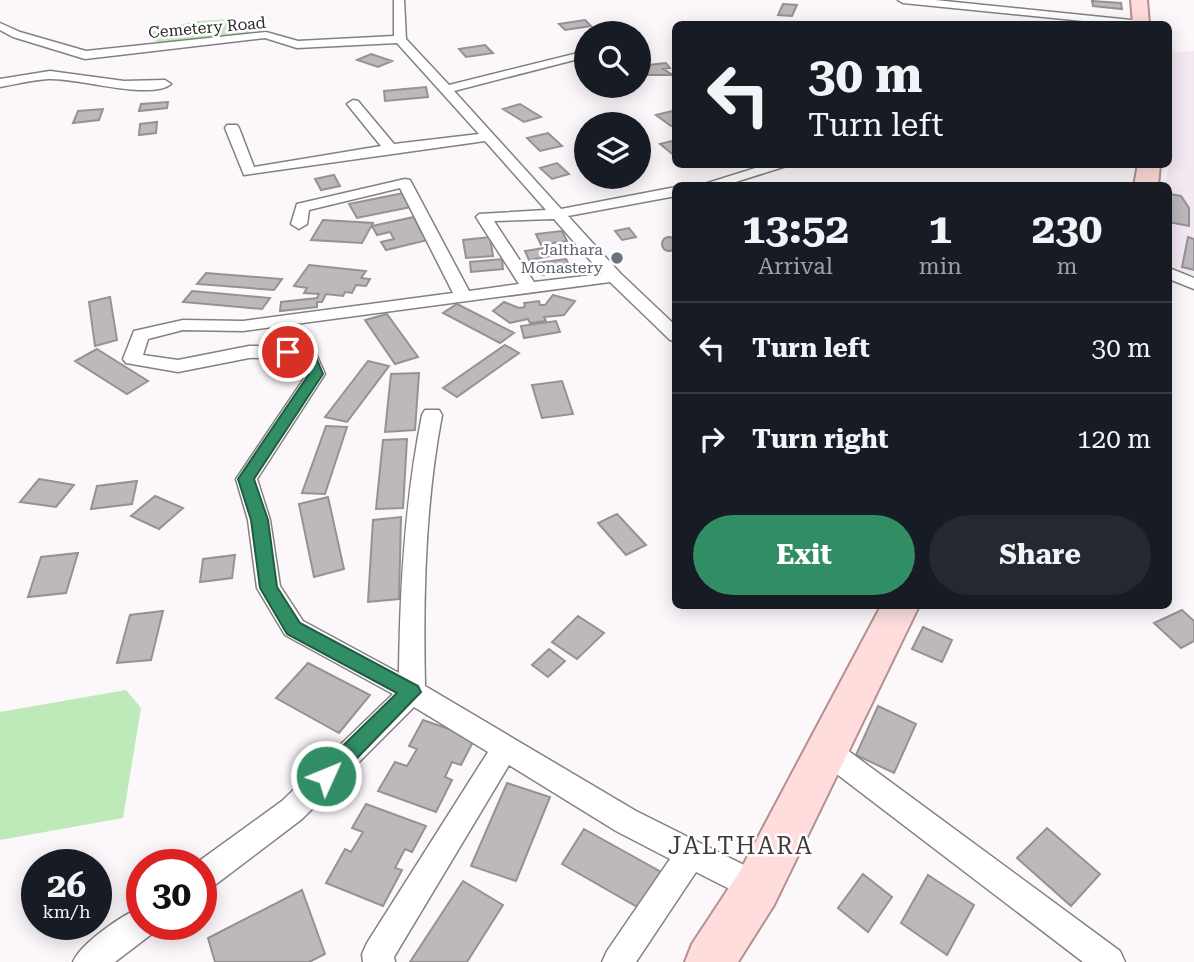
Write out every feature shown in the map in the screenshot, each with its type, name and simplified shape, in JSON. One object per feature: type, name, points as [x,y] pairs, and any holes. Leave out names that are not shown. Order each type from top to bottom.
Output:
[{"type":"main road","points":[[1139,0],[1141,21]]},
{"type":"main road","points":[[710,962],[757,888],[895,609]]},
{"type":"street","points":[[398,0],[400,39],[409,52],[446,89],[614,277],[672,332]]},
{"type":"street","points":[[903,0],[982,3],[1118,21]]},
{"type":"street","name":"Cemetery Road","points":[[0,26],[85,55],[266,35],[297,45],[400,39]]},
{"type":"street","points":[[0,38],[24,36]]},
{"type":"street","points":[[50,75],[85,55]]},
{"type":"street","points":[[446,89],[574,57]]},
{"type":"street","points":[[0,83],[50,75],[124,85],[165,84]]},
{"type":"street","points":[[353,104],[391,149]]},
{"type":"street","points":[[232,128],[249,172],[482,131]]},
{"type":"street","points":[[720,182],[771,168]]},
{"type":"street","points":[[299,224],[302,207],[405,183],[463,296]]},
{"type":"street","points":[[529,287],[484,217],[557,214],[672,192]]},
{"type":"street","points":[[1172,274],[1194,284]]},
{"type":"street","points":[[614,277],[243,326],[183,325],[140,335],[132,359],[178,366],[250,352],[307,351],[316,374],[246,479],[259,520],[269,588],[293,628],[412,692],[626,821],[757,888]]},
{"type":"street","points":[[217,866],[292,810],[412,692],[411,596],[422,460],[432,415]]},
{"type":"street","points":[[379,962],[379,954],[505,748]]},
{"type":"street","points":[[826,750],[1109,962]]},
{"type":"street","points":[[618,962],[691,854]]},
{"type":"street","points":[[89,962],[126,934]]},
{"type":"shaded area","points":[[1194,51],[1194,280],[1172,270],[1172,182],[1166,182],[1168,168],[1172,168],[1172,52]]},
{"type":"green space","points":[[234,19],[259,33],[160,45],[147,33],[197,21]]},
{"type":"green space","points":[[126,690],[141,708],[123,818],[0,840],[0,712]]},
{"type":"building","points":[[1092,1],[1121,3],[1122,9],[1093,6]]},
{"type":"building","points":[[783,4],[797,5],[792,16],[778,15]]},
{"type":"building","points":[[574,22],[574,29],[565,30],[559,24]]},
{"type":"building","points":[[485,45],[493,53],[466,57],[459,49]]},
{"type":"building","points":[[371,54],[392,61],[378,67],[357,60]]},
{"type":"building","points":[[666,63],[670,68],[663,69],[672,75],[651,75],[651,65]]},
{"type":"building","points":[[426,87],[428,97],[385,101],[384,91]]},
{"type":"building","points":[[168,102],[167,108],[139,111],[141,104]]},
{"type":"building","points":[[520,104],[541,117],[524,122],[503,109]]},
{"type":"building","points":[[103,109],[99,120],[73,123],[78,111]]},
{"type":"building","points":[[672,111],[672,126],[671,126],[656,115]]},
{"type":"building","points":[[157,122],[156,133],[139,135],[140,124]]},
{"type":"building","points":[[548,133],[562,146],[540,151],[527,138]]},
{"type":"building","points":[[672,141],[672,154],[660,144]]},
{"type":"building","points":[[557,163],[569,174],[552,179],[540,168]]},
{"type":"building","points":[[334,175],[340,186],[321,190],[315,179]]},
{"type":"building","points":[[403,193],[411,207],[357,218],[349,204]]},
{"type":"building","points":[[1172,194],[1181,196],[1189,208],[1189,226],[1172,223]]},
{"type":"building","points":[[414,217],[422,233],[426,232],[432,239],[386,250],[381,242],[394,239],[390,232],[377,235],[372,226]]},
{"type":"building","points":[[323,220],[373,223],[362,243],[311,240]]},
{"type":"building","points":[[629,228],[636,237],[622,240],[615,231]]},
{"type":"building","points":[[562,231],[567,241],[541,245],[536,234]]},
{"type":"building","points":[[490,237],[493,256],[466,258],[463,240]]},
{"type":"building","points":[[1188,237],[1194,239],[1194,270],[1182,267]]},
{"type":"building","points":[[672,238],[672,250],[669,251],[664,249],[662,244],[664,239]]},
{"type":"building","points":[[555,246],[560,254],[529,260],[525,251]]},
{"type":"building","points":[[502,259],[503,269],[471,272],[470,262]]},
{"type":"building","points":[[566,259],[572,270],[542,275],[537,263]]},
{"type":"building","points":[[309,265],[366,271],[361,278],[370,279],[366,286],[356,285],[352,293],[345,292],[343,296],[326,294],[322,302],[317,302],[317,307],[280,311],[281,302],[317,298],[319,294],[304,293],[307,288],[294,286]]},
{"type":"building","points":[[206,273],[282,279],[274,290],[197,284]]},
{"type":"building","points":[[192,291],[270,298],[262,309],[183,302]]},
{"type":"building","points":[[553,295],[575,301],[564,315],[544,317],[546,321],[530,323],[528,319],[510,323],[493,311],[504,302],[519,308],[525,307],[524,303],[539,301],[540,305],[545,305]]},
{"type":"building","points":[[110,297],[117,340],[95,346],[89,302]]},
{"type":"building","points":[[457,304],[514,333],[500,343],[443,313]]},
{"type":"building","points":[[387,314],[418,357],[395,364],[365,320]]},
{"type":"building","points":[[556,321],[560,332],[524,338],[521,326]]},
{"type":"building","points":[[505,345],[519,353],[457,397],[443,388]]},
{"type":"building","points":[[97,349],[148,381],[127,394],[75,361]]},
{"type":"building","points":[[368,361],[389,366],[347,422],[325,417]]},
{"type":"building","points":[[419,373],[415,430],[385,432],[391,374]]},
{"type":"building","points":[[562,381],[573,414],[542,418],[532,385]]},
{"type":"building","points":[[326,426],[347,427],[325,494],[302,493]]},
{"type":"building","points":[[407,439],[403,508],[376,509],[383,440]]},
{"type":"building","points":[[39,479],[74,485],[56,507],[20,502]]},
{"type":"building","points":[[137,481],[132,504],[91,509],[97,486]]},
{"type":"building","points":[[155,496],[183,508],[159,529],[131,516]]},
{"type":"building","points":[[328,497],[344,569],[314,577],[299,504]]},
{"type":"building","points":[[617,514],[646,545],[626,555],[598,523]]},
{"type":"building","points":[[401,517],[399,599],[368,602],[373,520]]},
{"type":"building","points":[[78,553],[66,593],[28,597],[41,557]]},
{"type":"building","points":[[235,555],[232,578],[200,582],[203,559]]},
{"type":"building","points":[[1182,610],[1194,621],[1194,641],[1181,648],[1154,623]]},
{"type":"building","points":[[163,611],[151,660],[117,663],[130,615]]},
{"type":"building","points":[[578,616],[604,633],[577,659],[552,642]]},
{"type":"building","points":[[923,627],[952,640],[942,662],[912,649]]},
{"type":"building","points":[[549,649],[565,661],[548,677],[532,665]]},
{"type":"building","points":[[308,663],[370,695],[339,733],[276,698]]},
{"type":"building","points":[[878,706],[916,724],[894,773],[856,755]]},
{"type":"building","points":[[423,720],[475,738],[461,765],[452,762],[445,777],[452,780],[436,812],[378,791],[395,762],[407,766],[417,749],[409,746]]},
{"type":"building","points":[[507,783],[550,797],[516,881],[471,866]]},
{"type":"building","points":[[366,804],[426,826],[412,852],[405,849],[395,868],[402,870],[383,906],[326,883],[345,849],[351,852],[363,832],[352,828]]},
{"type":"building","points":[[1047,828],[1100,874],[1071,906],[1017,858]]},
{"type":"building","points":[[584,829],[661,872],[641,909],[562,864]]},
{"type":"building","points":[[863,874],[892,897],[868,932],[838,908]]},
{"type":"building","points":[[928,875],[974,905],[947,955],[901,923]]},
{"type":"building","points":[[463,881],[503,905],[467,962],[410,962]]},
{"type":"building","points":[[302,890],[325,954],[309,962],[215,962],[209,940],[217,940],[217,933]]},
{"type":"place","name":"Jalthara Monastery","points":[[617,258]]},
{"type":"district","name":"JALTHARA","points":[[741,846]]},
{"type":"route","points":[[288,352],[307,351],[316,374],[246,479],[259,520],[269,588],[293,628],[412,692],[326,776]]}]
